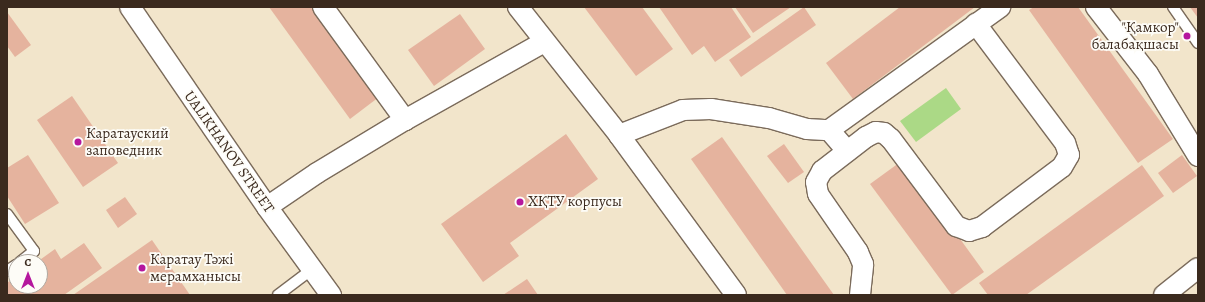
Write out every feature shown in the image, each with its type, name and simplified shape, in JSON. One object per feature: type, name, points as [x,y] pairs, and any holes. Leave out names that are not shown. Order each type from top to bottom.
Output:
[{"type":"street","name":"UALIKHANOV STREET","points":[[130,7],[267,207],[330,295]]},
{"type":"street","points":[[323,7],[405,120]]},
{"type":"street","points":[[518,7],[544,42],[619,135],[736,295]]},
{"type":"street","points":[[619,135],[683,110],[711,109],[769,118],[807,129],[829,130],[1000,7]]},
{"type":"street","points":[[1096,7],[1148,74],[1198,156]]},
{"type":"street","points":[[860,295],[864,264],[858,252],[818,194],[816,182],[822,171],[847,151],[876,132],[884,133],[891,139],[956,226],[969,231],[982,227],[1062,167],[1069,155],[1065,143],[976,24]]},
{"type":"street","points":[[267,207],[318,173],[405,120],[544,42]]},
{"type":"street","points":[[829,130],[847,151]]},
{"type":"street","points":[[1164,295],[1198,268]]},
{"type":"lane","points":[[1172,7],[1198,43]]},
{"type":"lane","points":[[7,214],[34,251],[30,254]]},
{"type":"lane","points":[[278,295],[311,270]]},
{"type":"green space","points":[[946,88],[961,109],[916,142],[900,121]]},
{"type":"building","points":[[269,7],[314,7],[379,97],[350,119]]},
{"type":"building","points":[[584,7],[642,7],[673,49],[636,76]]},
{"type":"building","points":[[659,7],[731,7],[751,37],[715,62],[704,46],[692,55]]},
{"type":"building","points":[[735,7],[791,7],[753,33]]},
{"type":"building","points":[[804,7],[816,25],[741,77],[729,60]]},
{"type":"building","points":[[900,7],[975,7],[853,99],[826,63]]},
{"type":"building","points":[[1034,7],[1078,7],[1173,139],[1138,163],[1029,10]]},
{"type":"building","points":[[1190,7],[1198,7],[1198,18]]},
{"type":"building","points":[[7,12],[31,45],[15,57],[7,46]]},
{"type":"building","points":[[460,14],[485,49],[434,86],[408,50]]},
{"type":"building","name":"Каратауский заповедник","points":[[72,96],[118,163],[83,187],[37,120]]},
{"type":"building","name":"ХҚТУ корпусы","points":[[566,134],[598,179],[510,243],[519,256],[483,282],[441,224]]},
{"type":"building","points":[[722,137],[834,295],[787,295],[691,159]]},
{"type":"building","points":[[784,144],[804,172],[788,183],[767,156]]},
{"type":"building","points":[[28,155],[59,203],[25,224],[7,196],[7,168]]},
{"type":"building","points":[[1182,155],[1197,176],[1173,193],[1158,173]]},
{"type":"building","points":[[903,160],[984,272],[952,295],[870,184]]},
{"type":"building","points":[[1142,165],[1164,196],[1026,295],[988,295],[979,283]]},
{"type":"building","points":[[125,197],[137,214],[118,228],[106,210]]},
{"type":"building","name":"Каратау Тәжі мерамханысы","points":[[152,240],[190,295],[73,295]]},
{"type":"building","points":[[84,243],[102,268],[64,295],[7,295],[8,282],[8,294],[48,294],[48,254],[55,249],[61,259]]},
{"type":"building","points":[[527,279],[538,295],[503,295]]},
{"type":"place","name":"\"Қамкор\" балабақшасы","points":[[1187,36]]},
{"type":"place","name":"Каратауский заповедник","points":[[78,142]]},
{"type":"place","name":"ХҚТУ корпусы","points":[[520,202]]},
{"type":"place","name":"Каратау Тәжі мерамханысы","points":[[142,268]]}]
